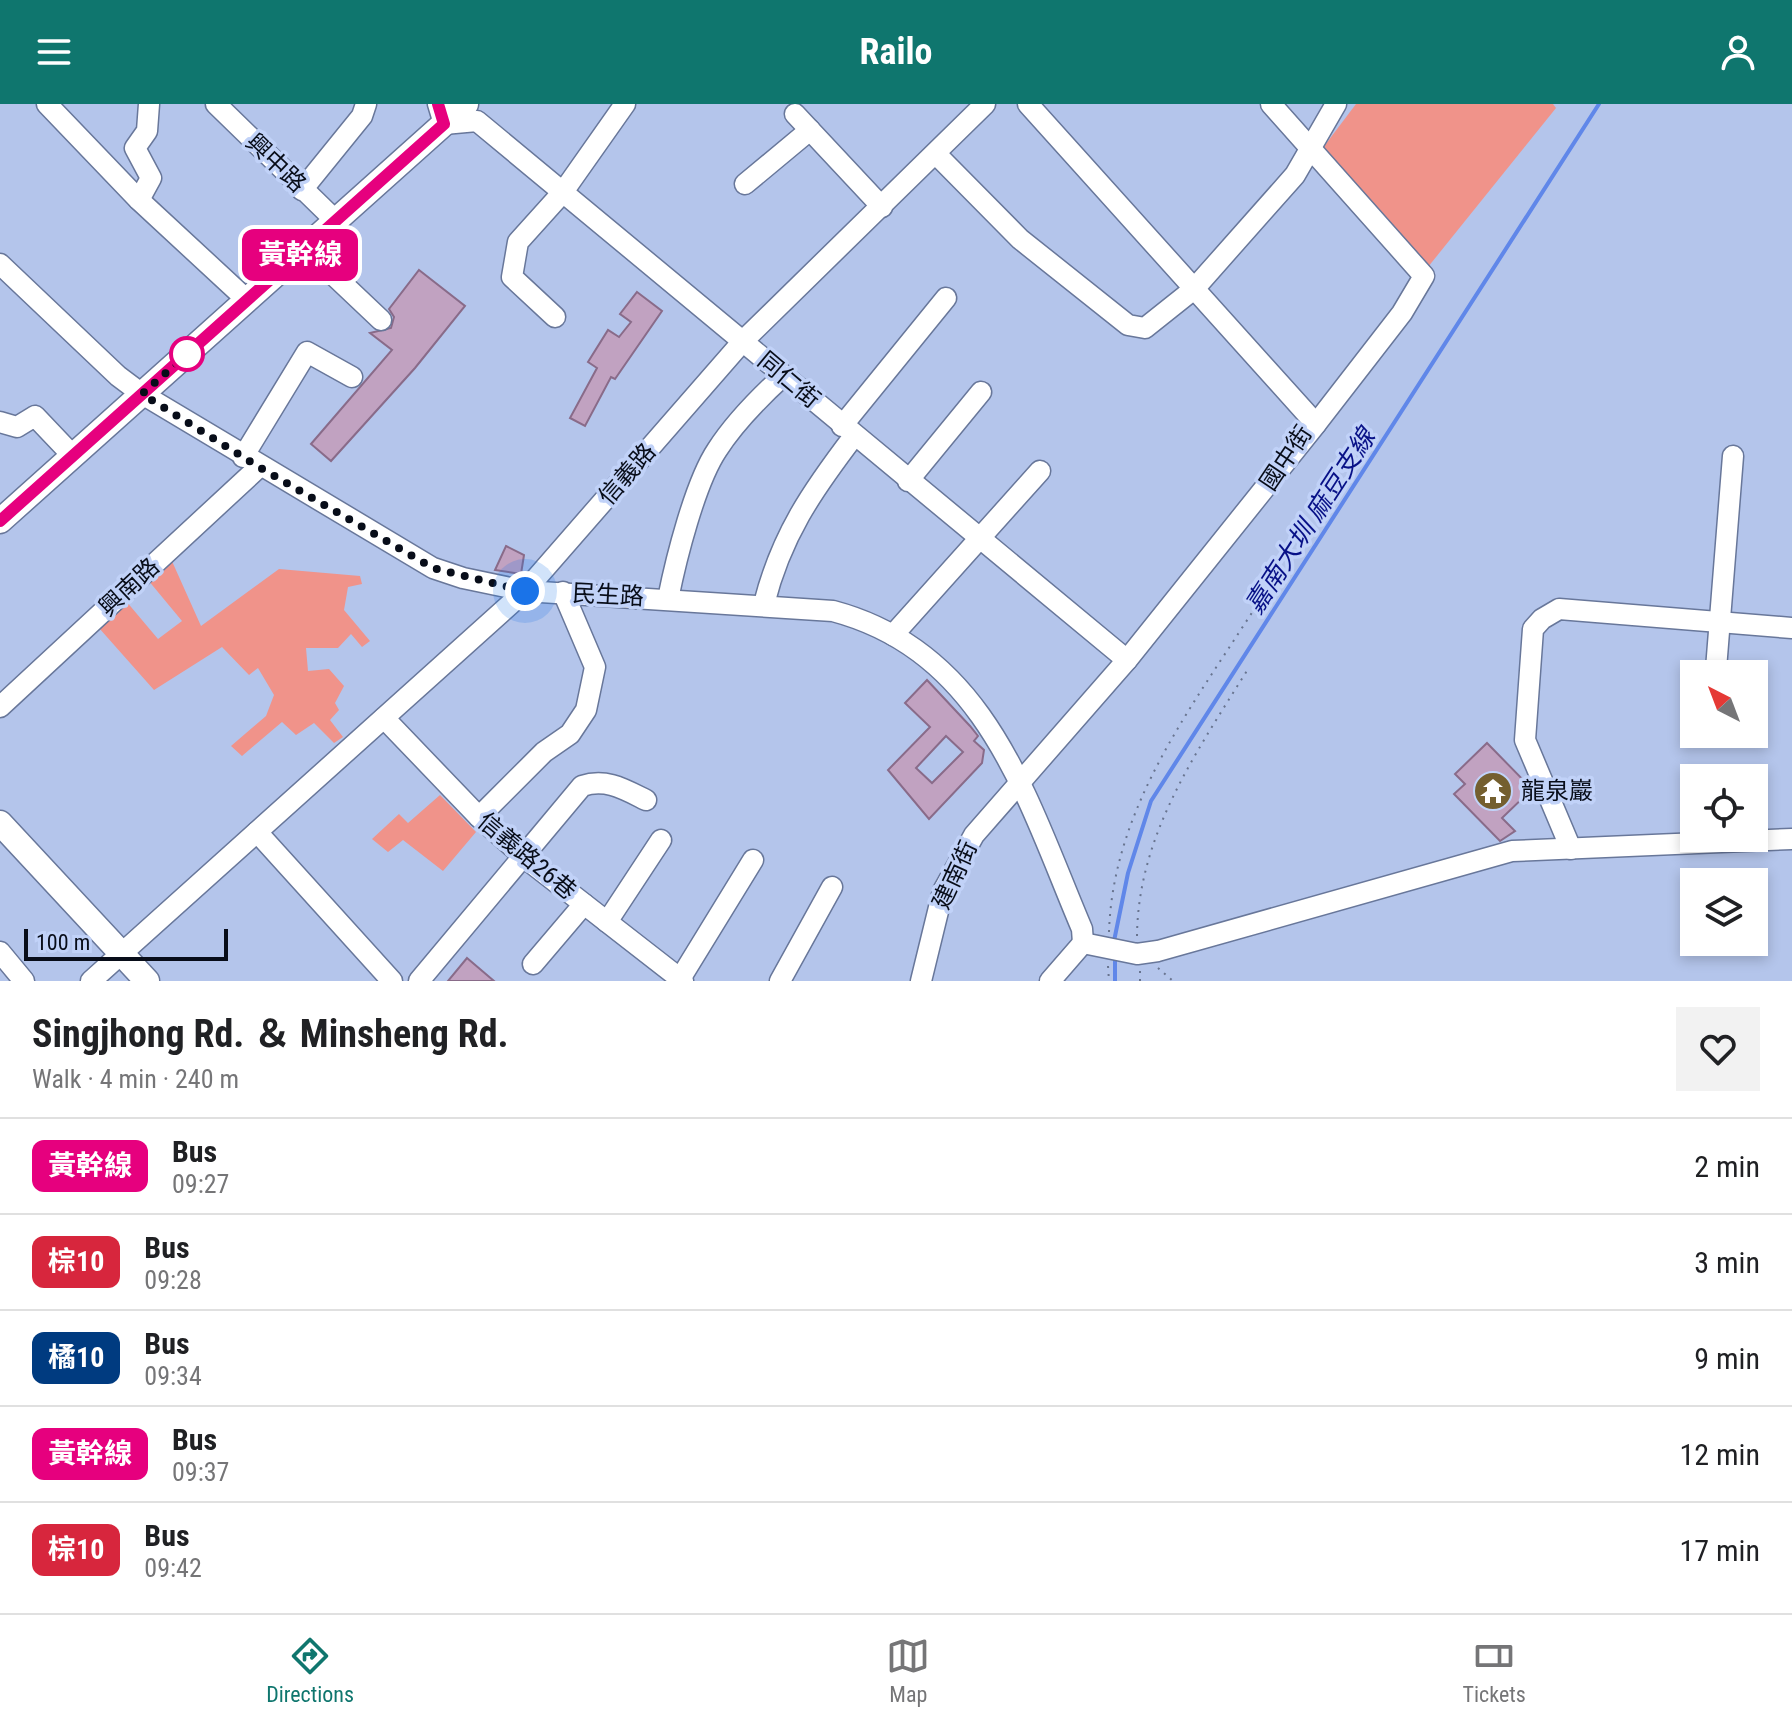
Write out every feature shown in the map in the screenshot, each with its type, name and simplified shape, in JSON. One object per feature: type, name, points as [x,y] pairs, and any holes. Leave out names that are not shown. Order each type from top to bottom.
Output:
[{"type":"main road","points":[[0,521],[337,222],[441,114],[466,104]]},
{"type":"main road","points":[[0,823],[147,981]]},
{"type":"street","points":[[47,104],[139,200],[247,300]]},
{"type":"street","points":[[139,200],[151,178],[135,148],[147,131],[149,104]]},
{"type":"street","name":"興中路","points":[[216,104],[337,222]]},
{"type":"street","points":[[302,190],[362,116],[366,104]]},
{"type":"street","points":[[555,317],[512,277],[512,262],[518,242],[563,192],[625,104]]},
{"type":"street","name":"信義路","points":[[91,981],[525,591],[743,341],[985,104]]},
{"type":"street","name":"國中街","points":[[1020,786],[1127,660],[1316,424],[1028,104]]},
{"type":"street","points":[[1271,104],[1424,276],[1402,313],[1316,424]]},
{"type":"street","points":[[936,154],[1020,239],[1128,325],[1145,328],[1194,289],[1295,175],[1336,104]]},
{"type":"street","name":"同仁街","points":[[441,114],[477,121],[1127,660]]},
{"type":"street","points":[[795,114],[882,207]]},
{"type":"street","points":[[745,184],[810,130]]},
{"type":"street","points":[[306,249],[381,320]]},
{"type":"street","name":"民生路","points":[[0,264],[118,376],[142,394],[251,462],[433,568],[525,591],[764,604],[833,611],[874,624],[893,635],[955,683],[1001,743],[1039,823],[1082,929],[1083,943]]},
{"type":"street","points":[[764,604],[775,559],[848,431],[946,298]]},
{"type":"street","name":"興南路","points":[[0,707],[251,462],[307,352],[352,377]]},
{"type":"street","points":[[668,599],[678,550],[715,453],[750,407],[783,376]]},
{"type":"street","points":[[908,481],[981,392]]},
{"type":"street","points":[[0,422],[17,427],[35,416],[73,456]]},
{"type":"street","points":[[1717,660],[1733,456]]},
{"type":"street","points":[[893,635],[1040,471]]},
{"type":"street","points":[[479,817],[544,752],[570,734],[586,710],[595,667],[563,592]]},
{"type":"street","points":[[1571,849],[1525,740],[1533,629],[1542,619],[1559,609],[1792,628]]},
{"type":"street","name":"信義路26巷","points":[[384,718],[479,817],[525,858],[682,980]]},
{"type":"street","points":[[419,981],[525,858],[582,786],[595,782],[617,785],[646,800]]},
{"type":"street","name":"建南街","points":[[921,981],[943,891],[955,865],[974,835],[1020,786]]},
{"type":"street","points":[[257,832],[392,981]]},
{"type":"street","points":[[1050,981],[1083,943],[1108,951],[1137,954],[1512,851],[1792,839]]},
{"type":"street","points":[[607,922],[661,840]]},
{"type":"street","points":[[682,980],[753,860]]},
{"type":"street","points":[[780,981],[832,887]]},
{"type":"street","points":[[533,964],[584,904]]},
{"type":"street","points":[[0,952],[24,981]]},
{"type":"path","points":[[1109,981],[1109,914],[1121,844],[1143,791],[1260,600]]},
{"type":"path","points":[[1140,981],[1138,901],[1152,839],[1190,763],[1248,669]]},
{"type":"shaded area","points":[[1356,104],[1553,104],[1556,108],[1428,267],[1322,149]]},
{"type":"shaded area","points":[[171,559],[201,626],[279,569],[360,576],[362,584],[348,587],[344,610],[370,641],[362,647],[351,634],[338,648],[306,648],[308,671],[329,669],[344,686],[335,703],[339,710],[330,720],[343,737],[334,743],[314,723],[296,735],[282,722],[242,756],[231,746],[266,716],[274,695],[258,668],[249,675],[222,647],[154,690],[99,628],[126,601],[158,639],[182,621],[148,580]]},
{"type":"shaded area","points":[[440,795],[476,832],[443,871],[403,840],[388,852],[372,839],[399,814],[408,823]]},
{"type":"building","points":[[419,270],[465,306],[415,368],[331,461],[311,444],[392,350],[370,333],[391,328],[394,317],[389,309]]},
{"type":"building","points":[[637,292],[662,311],[615,379],[611,377],[585,426],[570,418],[597,368],[588,362],[608,330],[619,337],[631,322],[620,314]]},
{"type":"building","points":[[506,546],[524,555],[521,574],[495,570]]},
{"type":"building","points":[[927,680],[970,726],[978,736],[974,741],[984,750],[982,763],[929,819],[888,770],[930,727],[905,703]],"holes":[[[946,736],[963,752],[932,783],[916,768]]]},
{"type":"building","name":"龍泉巖","points":[[1487,743],[1532,789],[1502,818],[1515,831],[1500,841],[1454,794],[1465,784],[1455,774]]},
{"type":"building","points":[[467,958],[494,981],[448,981]]},
{"type":"waterway","name":"嘉南大圳 麻豆支線","points":[[1114,941],[1128,873],[1151,801],[1599,104]]},
{"type":"waterway","name":"嘉南大圳 麻豆支線","points":[[1115,958],[1115,981]]},
{"type":"bus line","name":"黃幹線","points":[[0,521],[444,124],[438,104]]},
{"type":"place","name":"龍泉巖","points":[[1493,791]]},
{"type":"route","points":[[187,354],[142,394],[259,467],[433,568],[463,578],[525,591]]}]
